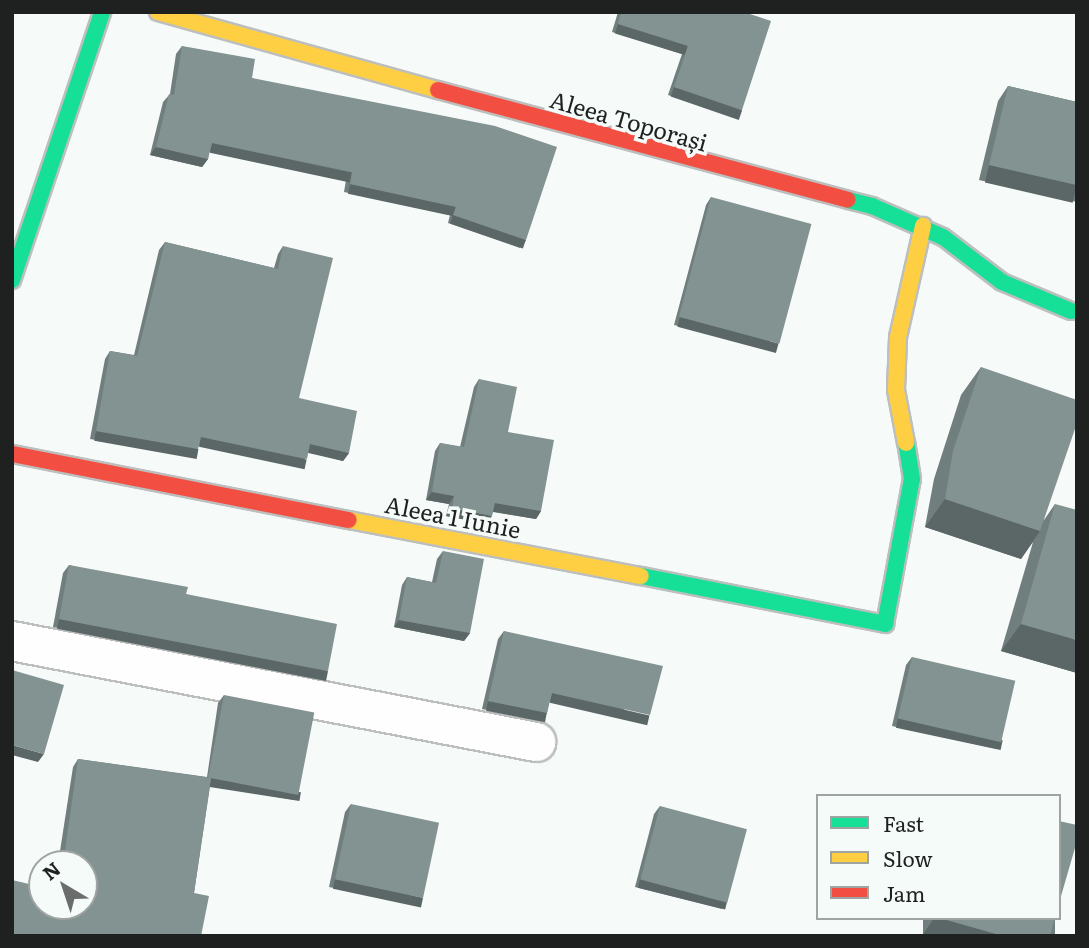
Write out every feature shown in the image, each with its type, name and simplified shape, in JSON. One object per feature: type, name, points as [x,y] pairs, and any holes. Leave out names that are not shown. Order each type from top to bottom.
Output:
[{"type":"street","points":[[12,280],[102,12]]},
{"type":"street","name":"Aleea Toporași","points":[[158,12],[771,183],[872,205],[923,226],[1002,282],[1070,311]]},
{"type":"street","name":"Aleea 1 Iunie","points":[[12,454],[885,624],[912,479],[896,390],[898,337],[923,226]]},
{"type":"street","points":[[12,640],[536,742]]},
{"type":"building","points":[[621,12],[744,12],[771,21],[742,110],[674,87],[688,46],[618,24]]},
{"type":"building","points":[[182,46],[255,59],[252,78],[495,126],[557,147],[526,240],[453,215],[456,207],[350,184],[352,172],[212,143],[208,159],[156,147],[169,94],[174,95]]},
{"type":"building","points":[[1008,86],[1077,102],[1077,185],[989,165]]},
{"type":"building","points":[[711,197],[811,224],[779,344],[679,317]]},
{"type":"building","points":[[165,242],[278,269],[283,246],[333,258],[299,398],[357,411],[349,453],[310,444],[307,459],[201,437],[198,449],[96,431],[110,351],[137,356]]},
{"type":"building","points":[[981,367],[1077,400],[1077,423],[1040,531],[945,499],[953,451]]},
{"type":"building","points":[[479,379],[517,387],[508,432],[554,440],[541,511],[495,503],[492,516],[452,508],[454,496],[432,492],[440,443],[464,447]]},
{"type":"building","points":[[1055,504],[1077,510],[1077,640],[1021,624]]},
{"type":"building","points":[[443,551],[484,559],[470,633],[399,620],[407,577],[436,583]]},
{"type":"building","points":[[69,565],[188,587],[186,594],[337,624],[328,671],[59,619]]},
{"type":"building","points":[[504,631],[663,666],[650,715],[552,693],[547,713],[488,701]]},
{"type":"building","points":[[912,657],[1015,681],[1001,742],[898,718]]},
{"type":"building","points":[[12,670],[64,685],[44,754],[12,745]]},
{"type":"building","points":[[224,695],[314,713],[298,795],[208,777]]},
{"type":"building","points":[[78,759],[211,778],[194,893],[209,896],[201,936],[12,936],[12,880],[28,884],[28,920],[98,920],[98,850],[65,850]]},
{"type":"building","points":[[351,804],[439,823],[423,898],[335,879]]},
{"type":"building","points":[[660,806],[747,829],[727,903],[640,879]]},
{"type":"building","points":[[1061,821],[1077,825],[1077,841],[1061,896]]},
{"type":"building","points":[[947,920],[1054,920],[1050,936],[1003,936]]},
{"type":"traffic: fast","points":[[12,280],[102,12]]},
{"type":"traffic: fast","points":[[848,200],[872,206],[943,237],[1002,282],[1071,311]]},
{"type":"traffic: fast","points":[[641,576],[885,624],[912,479],[906,443]]},
{"type":"traffic: slow","points":[[158,12],[438,90]]},
{"type":"traffic: slow","points":[[906,443],[896,390],[898,337],[923,226]]},
{"type":"traffic: slow","points":[[349,520],[641,576]]},
{"type":"traffic: jam","points":[[438,90],[848,200]]},
{"type":"traffic: jam","points":[[12,454],[349,520]]}]
